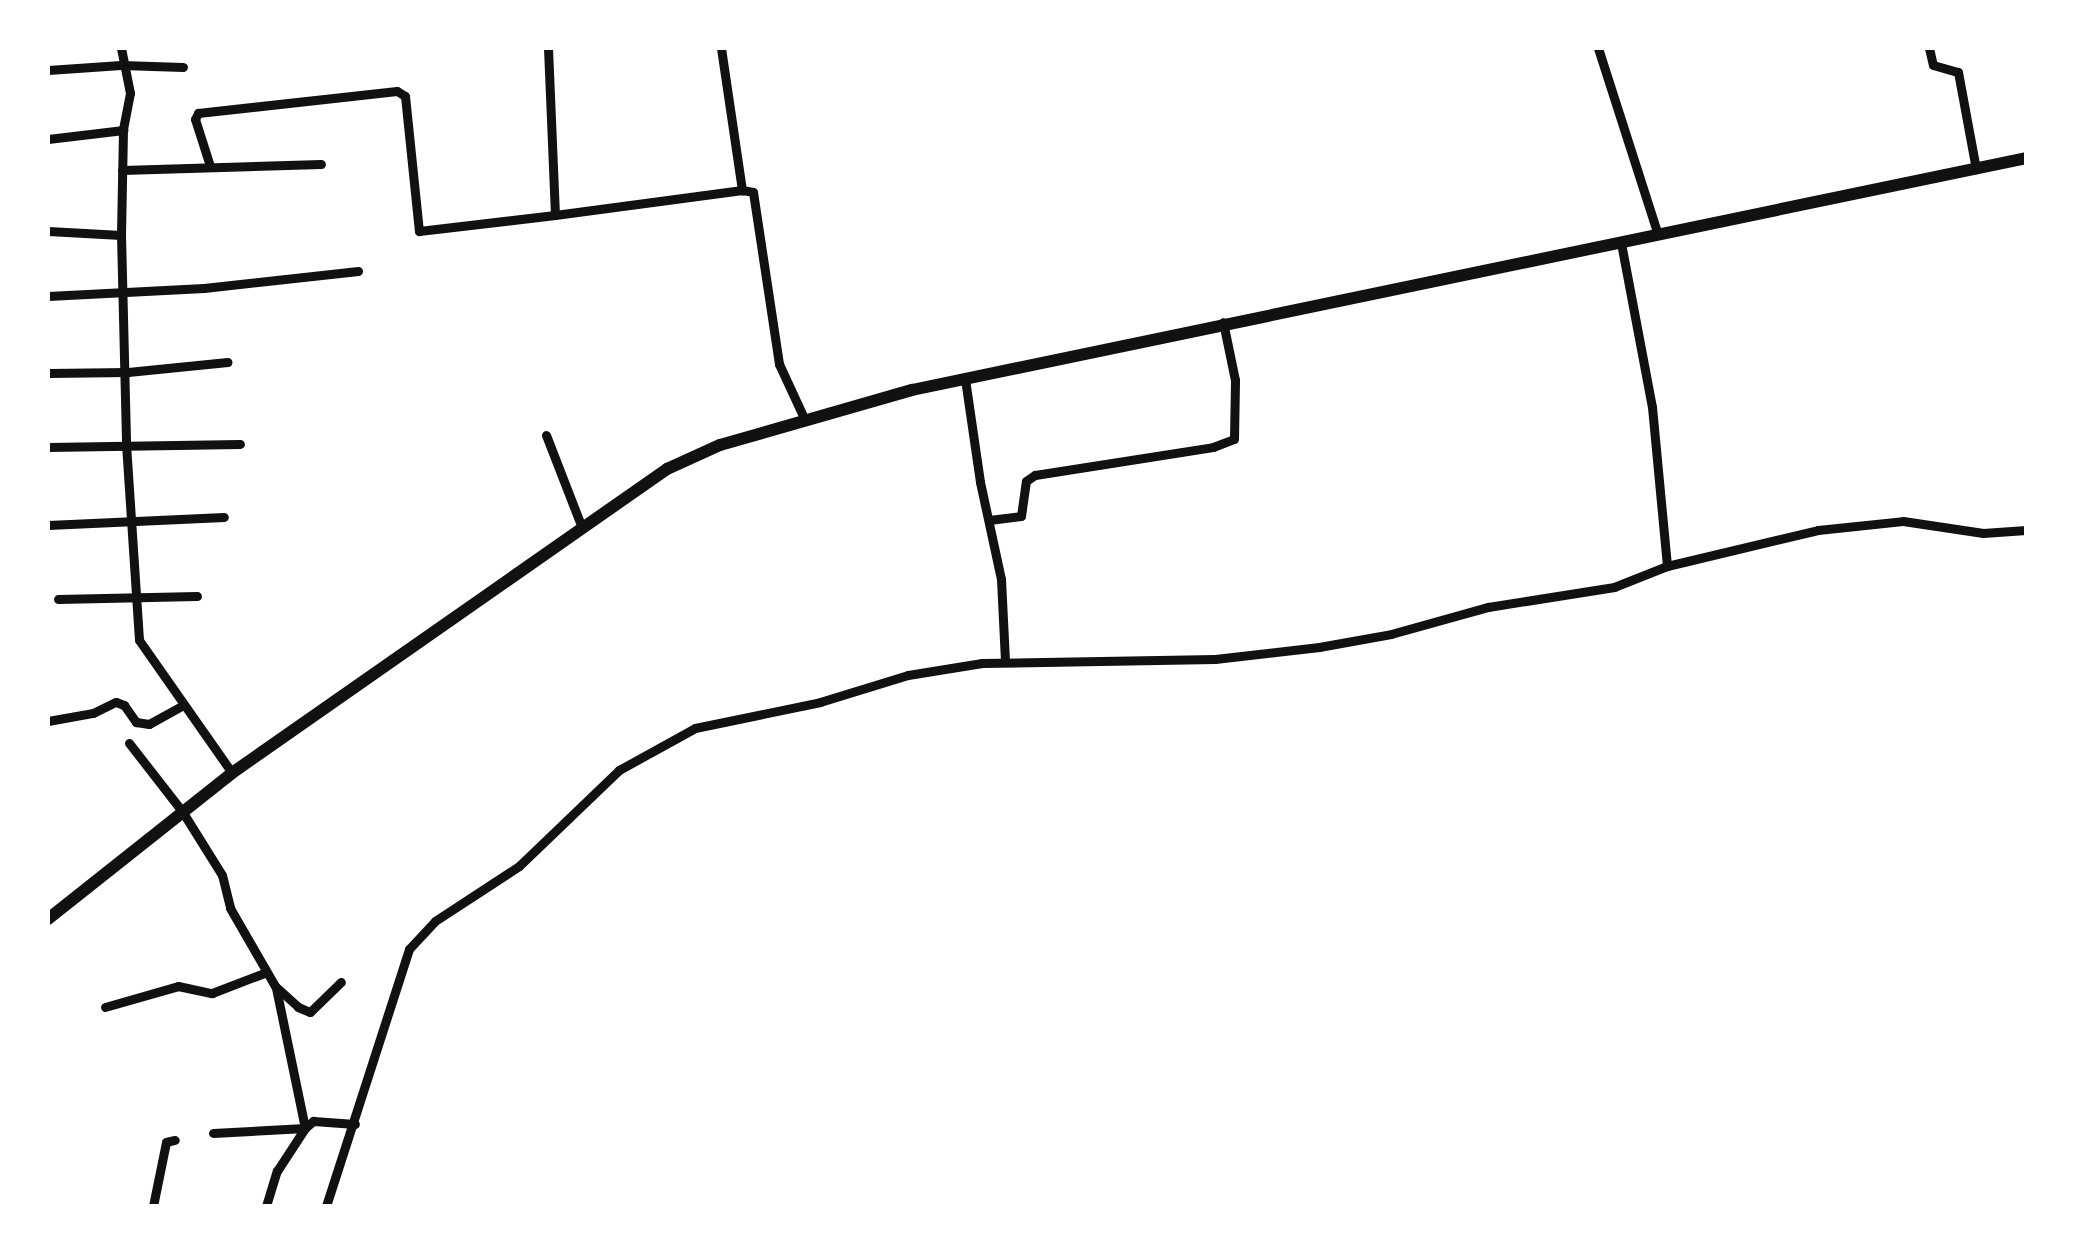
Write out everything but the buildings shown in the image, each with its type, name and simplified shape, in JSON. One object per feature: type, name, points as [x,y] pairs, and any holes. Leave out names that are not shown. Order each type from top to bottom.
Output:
[{"type":"main road","points":[[48,919],[232,773],[668,469],[720,445],[804,418],[1224,322],[2026,158]]},
{"type":"street","points":[[121,48],[130,92],[123,130],[121,236],[128,372],[126,444],[142,649],[232,773]]},
{"type":"street","points":[[548,48],[555,215]]},
{"type":"street","points":[[721,48],[742,190]]},
{"type":"street","points":[[1598,48],[1658,235]]},
{"type":"street","points":[[1930,48],[1933,65],[1958,72],[1976,169]]},
{"type":"street","points":[[48,70],[122,65],[183,67]]},
{"type":"street","points":[[210,166],[195,119],[198,113],[397,91],[406,96],[419,231],[742,190],[752,192],[779,364],[804,418]]},
{"type":"street","points":[[48,139],[123,130]]},
{"type":"street","points":[[122,170],[320,164]]},
{"type":"street","points":[[48,230],[121,236]]},
{"type":"street","points":[[1621,243],[1654,421],[1668,566]]},
{"type":"street","points":[[48,296],[358,272]]},
{"type":"street","points":[[989,520],[1021,516],[1024,488],[1035,475],[1212,448],[1234,438],[1234,380],[1224,322]]},
{"type":"street","points":[[48,372],[128,372],[228,362]]},
{"type":"street","points":[[965,379],[1001,579],[1005,656]]},
{"type":"street","points":[[546,436],[582,528]]},
{"type":"street","points":[[48,447],[240,444]]},
{"type":"street","points":[[48,525],[224,517]]},
{"type":"street","points":[[326,1206],[408,948],[435,921],[519,866],[619,770],[695,728],[820,702],[908,675],[1005,656],[1215,660],[1319,648],[1392,634],[1488,606],[1614,587],[1668,566],[1754,542],[1880,521],[1932,522],[1983,533],[2026,530]]},
{"type":"street","points":[[58,600],[198,596]]},
{"type":"street","points":[[48,721],[84,716],[111,704],[124,705],[136,722],[149,724],[183,705]]},
{"type":"street","points":[[129,743],[182,811],[222,875],[230,908],[264,973],[298,1007],[310,1012],[341,982]]},
{"type":"street","points":[[105,1007],[178,986],[212,993],[264,973]]},
{"type":"street","points":[[276,986],[305,1128]]},
{"type":"street","points":[[266,1206],[276,1171],[305,1128],[314,1121],[353,1124]]},
{"type":"street","points":[[213,1133],[236,1135],[305,1128]]},
{"type":"street","points":[[154,1206],[166,1142],[174,1140]]}]
